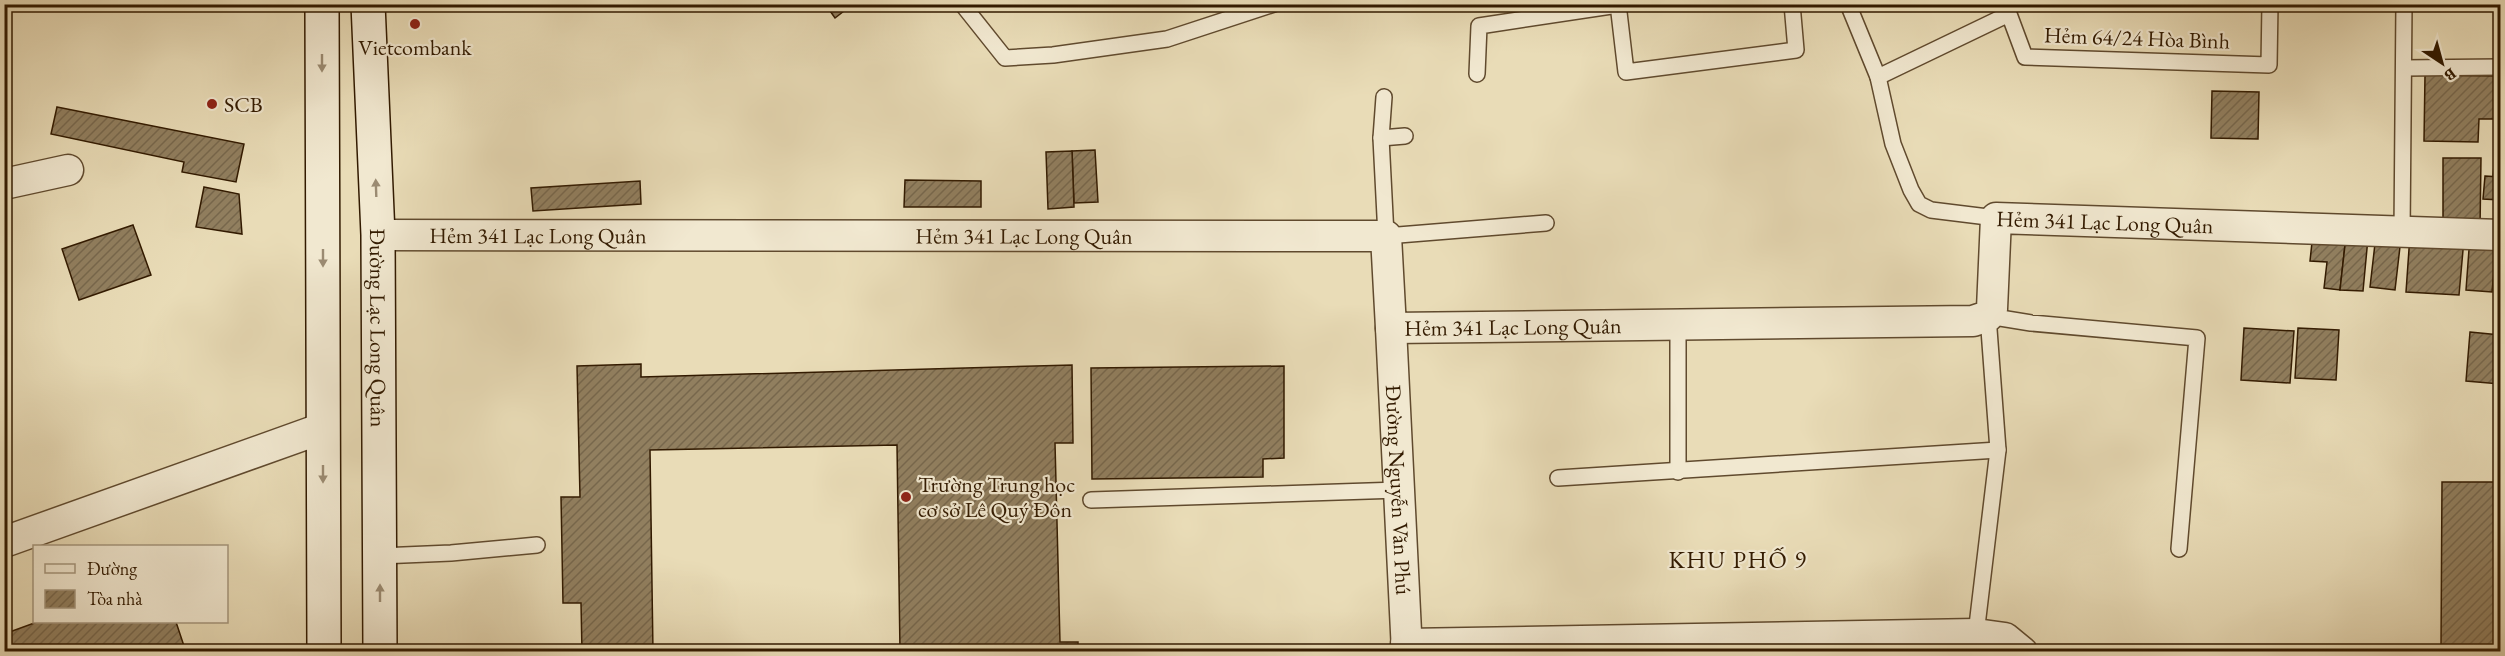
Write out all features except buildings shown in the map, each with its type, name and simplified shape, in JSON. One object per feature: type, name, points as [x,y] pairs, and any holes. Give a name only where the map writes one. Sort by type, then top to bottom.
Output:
[{"type":"main road","points":[[322,4],[324,651]]},
{"type":"main road","name":"Đường Lạc Long Quân","points":[[368,4],[378,235],[380,651]]},
{"type":"street","points":[[4,184],[68,170]]},
{"type":"street","name":"Hẻm 341 Lạc Long Quân","points":[[378,235],[1386,236],[1391,328],[1973,321],[1988,316],[1994,301],[1996,219],[2500,235]]},
{"type":"street","name":"Đường Nguyễn Văn Phú","points":[[1391,328],[1406,648]]},
{"type":"street","points":[[4,542],[323,428]]},
{"type":"street","points":[[1406,648],[1976,634],[2005,638],[2022,651]]},
{"type":"lane","points":[[962,4],[1005,58],[1053,55],[1167,39],[1274,4]]},
{"type":"lane","points":[[1477,74],[1479,26],[1618,5],[1626,72],[1796,50],[1792,4]]},
{"type":"lane","points":[[1848,4],[1878,77],[1893,144],[1918,204],[1931,210],[1996,219]]},
{"type":"lane","name":"Hẻm 64/24 Hòa Bình","points":[[1878,77],[2006,9],[2025,57],[2269,65],[2271,4]]},
{"type":"lane","points":[[2402,232],[2404,4]]},
{"type":"lane","points":[[2403,68],[2500,67]]},
{"type":"lane","points":[[1384,97],[1381,138],[1386,236],[1546,223]]},
{"type":"lane","points":[[1381,138],[1405,136]]},
{"type":"lane","points":[[1976,634],[1998,450],[1988,316],[2031,323],[2197,338],[2179,549]]},
{"type":"lane","points":[[1678,325],[1678,472]]},
{"type":"lane","points":[[1558,478],[1998,450]]},
{"type":"lane","points":[[1091,500],[1399,490]]},
{"type":"lane","points":[[380,556],[451,553],[537,545]]},
{"type":"place","name":"Vietcombank","points":[[415,24]]},
{"type":"place","name":"SCB","points":[[212,104]]},
{"type":"place","name":"Trường Trung học cơ sở Lê Quý Đôn","points":[[906,497]]},
{"type":"district","name":"KHU PHỐ 9","points":[[1738,559]]}]
